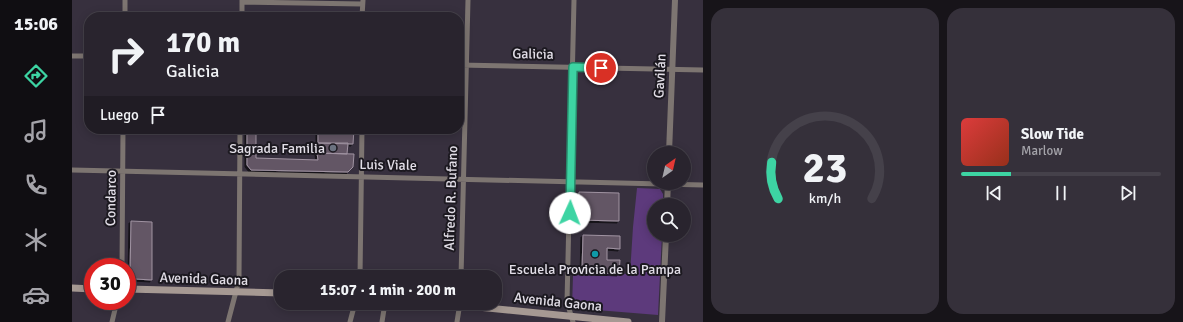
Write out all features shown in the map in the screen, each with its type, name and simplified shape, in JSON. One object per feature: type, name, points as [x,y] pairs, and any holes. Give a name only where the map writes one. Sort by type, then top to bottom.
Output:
[{"type":"main road","points":[[72,288],[84,289]]},
{"type":"main road","name":"Avenida Gaona","points":[[136,289],[274,294]]},
{"type":"main road","name":"Avenida Gaona","points":[[502,310],[572,319],[628,322]]},
{"type":"street","points":[[125,0],[125,12]]},
{"type":"street","name":"Alfredo R. Bufano","points":[[461,270],[468,0]]},
{"type":"street","points":[[572,319],[567,302],[574,0]]},
{"type":"street","name":"Gavilán","points":[[669,146],[675,0]]},
{"type":"street","points":[[242,12],[242,1],[363,2],[362,12]]},
{"type":"street","points":[[72,56],[84,56]]},
{"type":"street","name":"Galicia","points":[[467,65],[703,70]]},
{"type":"street","name":"Condarco","points":[[122,258],[123,134]]},
{"type":"street","points":[[228,322],[239,280],[240,134]]},
{"type":"street","points":[[360,270],[362,134]]},
{"type":"street","name":"Luis Viale","points":[[72,170],[647,184]]},
{"type":"street","name":"Luis Viale","points":[[691,185],[703,185]]},
{"type":"street","points":[[662,322],[666,242]]},
{"type":"street","points":[[112,322],[115,310]]},
{"type":"street","points":[[350,322],[353,310]]},
{"type":"street","points":[[382,322],[383,310]]},
{"type":"street","points":[[457,322],[459,310]]},
{"type":"shaded area","points":[[637,188],[661,190],[663,198],[647,198],[647,242],[662,242],[658,315],[572,308],[573,275],[607,276],[608,273],[630,274]]},
{"type":"building","points":[[247,134],[256,134],[256,158],[318,160],[317,153],[354,154],[353,167],[348,172],[251,170],[247,165]]},
{"type":"building","points":[[318,134],[354,134],[353,144],[318,143]]},
{"type":"building","name":"Sagrada Familia","points":[[318,143],[348,143],[347,154],[317,153]]},
{"type":"building","points":[[579,192],[619,193],[619,221],[578,220]]},
{"type":"building","points":[[131,221],[152,222],[152,280],[136,279],[136,258],[130,258]]},
{"type":"building","name":"Escuela Provicia de la Pampa","points":[[583,235],[620,236],[620,249],[607,248],[607,260],[620,260],[619,274],[582,272]]},
{"type":"place","name":"Sagrada Familia","points":[[333,148]]},
{"type":"place","name":"Escuela Provicia de la Pampa","points":[[595,254]]},
{"type":"route","points":[[570,213],[573,67],[601,68]]}]
